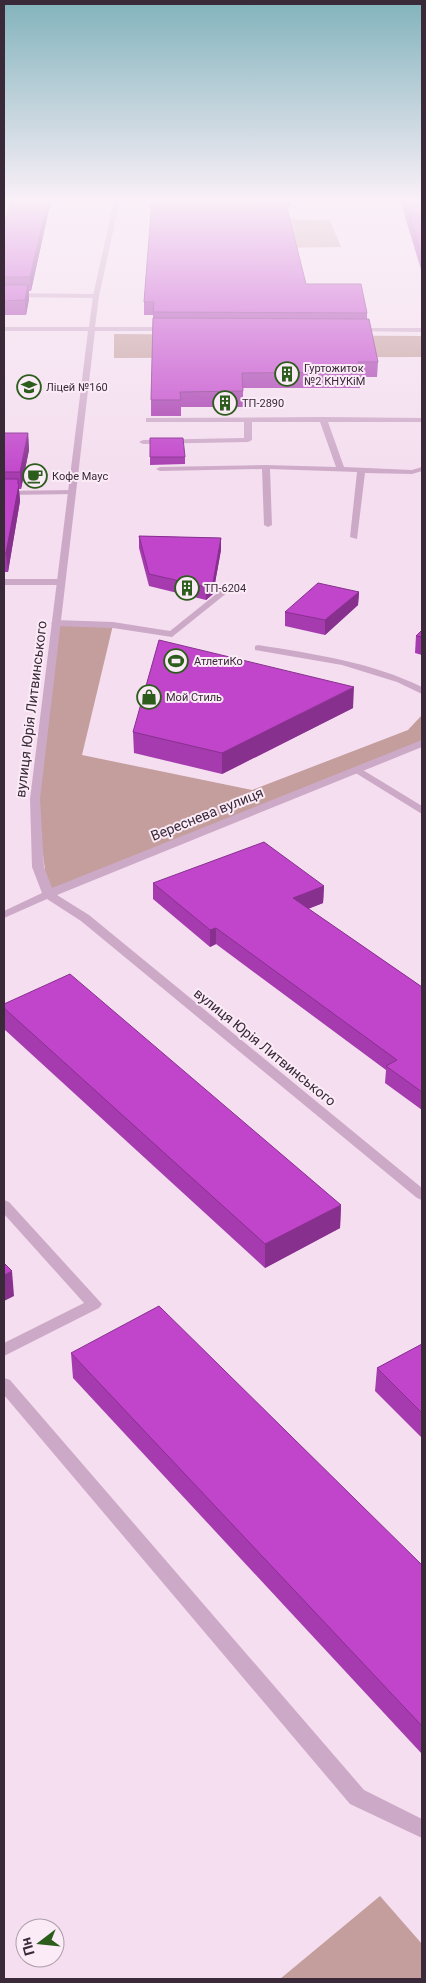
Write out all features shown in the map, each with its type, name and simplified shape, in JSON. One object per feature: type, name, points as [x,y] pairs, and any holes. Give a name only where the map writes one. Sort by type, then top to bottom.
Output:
[{"type":"street","name":"вулиця Юрія Литвинського","points":[[97,293],[35,799],[38,867],[48,894],[85,918],[422,1195]]},
{"type":"street","points":[[4,295],[96,296]]},
{"type":"street","points":[[4,329],[178,329]]},
{"type":"street","points":[[342,330],[422,330]]},
{"type":"street","points":[[323,419],[341,469]]},
{"type":"street","points":[[149,420],[422,420]]},
{"type":"street","points":[[143,442],[248,440],[248,420]]},
{"type":"street","points":[[266,467],[268,526]]},
{"type":"street","points":[[160,470],[266,467],[412,472],[422,469]]},
{"type":"street","points":[[354,537],[361,470]]},
{"type":"street","points":[[4,493],[72,492]]},
{"type":"street","points":[[4,582],[61,582]]},
{"type":"street","points":[[56,623],[113,625],[172,634],[230,586]]},
{"type":"street","points":[[258,648],[344,662],[400,680],[422,691]]},
{"type":"street","name":"Вереснева вулиця","points":[[4,915],[48,894],[422,743]]},
{"type":"street","points":[[358,770],[422,811]]},
{"type":"street","points":[[4,1205],[94,1304],[4,1350]]},
{"type":"street","points":[[4,1384],[357,1797],[422,1829]]},
{"type":"shaded area","points":[[114,334],[422,336],[422,357],[114,358]]},
{"type":"shaded area","points":[[56,623],[113,625],[82,755],[252,790],[408,730],[422,715],[422,743],[48,894],[36,799]]},
{"type":"shaded area","points":[[380,1896],[422,1944],[422,1979],[280,1979]]},
{"type":"building","points":[[4,293],[26,293],[25,300],[4,301]]},
{"type":"building","points":[[145,293],[363,293],[367,313],[153,312],[154,302],[144,302]]},
{"type":"building","points":[[153,318],[369,319],[378,362],[358,362],[361,372],[242,373],[243,391],[180,392],[181,400],[151,400]]},
{"type":"building","points":[[4,433],[28,433],[20,472],[4,472]]},
{"type":"building","points":[[150,438],[183,438],[185,457],[150,457]]},
{"type":"building","points":[[4,479],[18,479],[19,484],[6,553],[4,554]]},
{"type":"building","points":[[139,536],[221,538],[213,582],[206,587],[149,574]]},
{"type":"building","points":[[318,583],[359,592],[325,620],[285,612]]},
{"type":"building","points":[[422,630],[422,637],[416,636]]},
{"type":"building","points":[[159,640],[354,687],[222,753],[133,732]]},
{"type":"building","points":[[264,842],[324,886],[293,898],[422,987],[422,1092],[386,1066],[397,1060],[216,928],[210,930],[153,883]]},
{"type":"building","points":[[70,974],[341,1205],[265,1244],[4,1008],[4,1004]]},
{"type":"building","points":[[4,1263],[12,1271],[4,1275]]},
{"type":"building","points":[[159,1306],[422,1565],[422,1726],[71,1353]]},
{"type":"building","points":[[422,1344],[422,1413],[377,1368]]},
{"type":"place","name":"Гуртожиток №2 КНУКіМ","points":[[287,374]]},
{"type":"place","name":"Ліцей №160","points":[[29,387]]},
{"type":"place","name":"ТП-2890","points":[[225,403]]},
{"type":"place","name":"Кофе Маус","points":[[35,476]]},
{"type":"place","name":"ТП-6204","points":[[187,588]]},
{"type":"place","name":"АтлетиКо","points":[[176,661]]},
{"type":"place","name":"Мой Стиль","points":[[149,697]]}]
